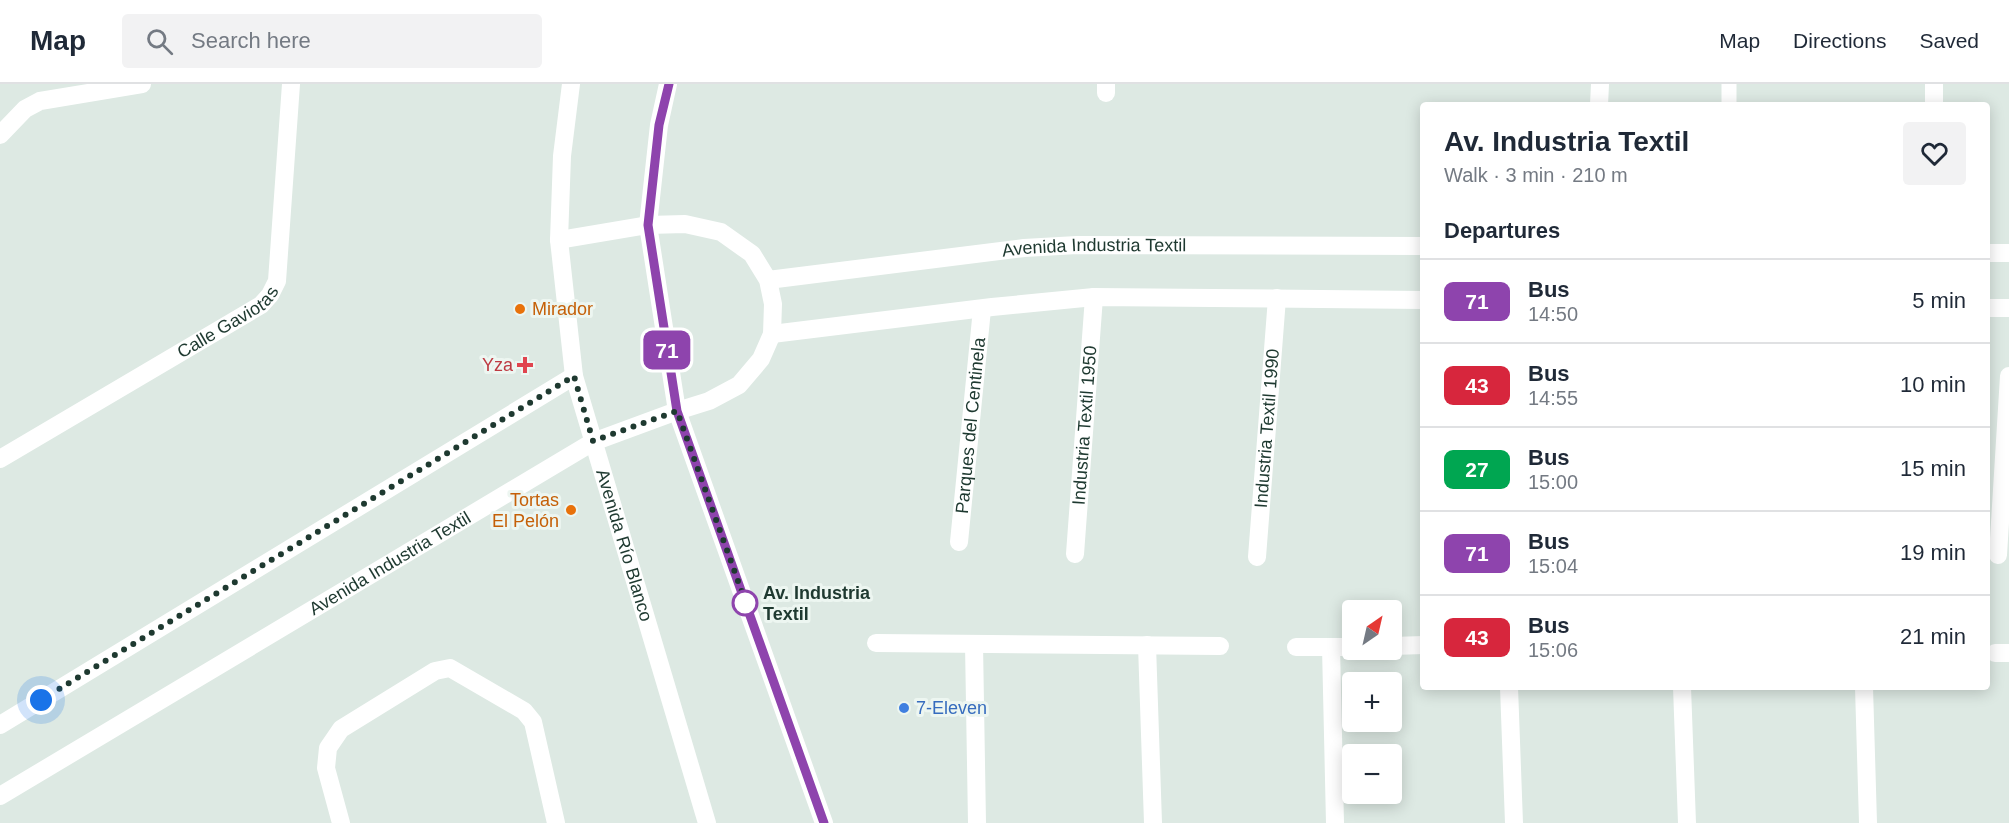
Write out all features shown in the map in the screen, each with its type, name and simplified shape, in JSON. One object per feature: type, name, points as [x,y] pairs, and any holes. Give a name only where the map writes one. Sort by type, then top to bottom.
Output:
[{"type":"street","points":[[0,135],[25,109],[40,101],[142,84]]},
{"type":"street","name":"Calle Gaviotas","points":[[0,459],[261,305],[270,295],[277,281],[291,84]]},
{"type":"street","name":"Avenida Río Blanco","points":[[571,84],[562,156],[559,240],[574,376],[707,823]]},
{"type":"street","points":[[669,84],[659,125],[648,225],[677,411],[824,823]]},
{"type":"street","points":[[1599,102],[1600,84]]},
{"type":"street","points":[[1934,84],[1934,102]]},
{"type":"street","name":"Avenida Industria Textil","points":[[0,796],[593,441],[709,400],[739,385],[761,359],[772,334],[773,304],[768,280],[752,255],[722,232],[685,224],[648,225],[559,240]]},
{"type":"street","name":"Avenida Industria Textil","points":[[768,280],[1024,248],[1077,245],[1420,246]]},
{"type":"street","points":[[1990,253],[2009,253]]},
{"type":"street","points":[[772,334],[1094,297],[1420,300]]},
{"type":"street","name":"Industria Textil 1950","points":[[1075,554],[1094,297]]},
{"type":"street","name":"Industria Textil 1990","points":[[1257,557],[1277,298]]},
{"type":"street","points":[[1990,308],[2009,308]]},
{"type":"street","name":"Parques del Centinela","points":[[959,542],[982,309]]},
{"type":"street","points":[[0,725],[574,376]]},
{"type":"street","points":[[1998,555],[2009,376]]},
{"type":"street","points":[[876,643],[1220,646]]},
{"type":"street","points":[[974,644],[977,823]]},
{"type":"street","points":[[1147,645],[1153,823]]},
{"type":"street","points":[[1402,646],[1420,645]]},
{"type":"street","points":[[1296,647],[1342,646]]},
{"type":"street","points":[[1331,647],[1335,823]]},
{"type":"street","points":[[341,823],[326,768],[328,748],[341,729],[435,671],[450,668],[524,711],[534,722],[556,823]]},
{"type":"street","points":[[1509,690],[1514,823]]},
{"type":"street","points":[[1682,690],[1687,823]]},
{"type":"street","points":[[1864,690],[1868,823]]},
{"type":"lane","points":[[1729,84],[1729,102]]},
{"type":"bus line","name":"71","points":[[669,84],[659,125],[648,225],[677,411],[824,823]]},
{"type":"place","name":"Mirador","points":[[520,309]]},
{"type":"place","name":"Yza","points":[[525,365]]},
{"type":"place","name":"Tortas El Pelón","points":[[571,510]]},
{"type":"place","name":"Av. Industria Textil","points":[[745,603]]},
{"type":"place","name":"7-Eleven","points":[[904,708]]},
{"type":"route","points":[[41,700],[574,376],[593,441],[677,411],[747,606],[745,603]]}]
